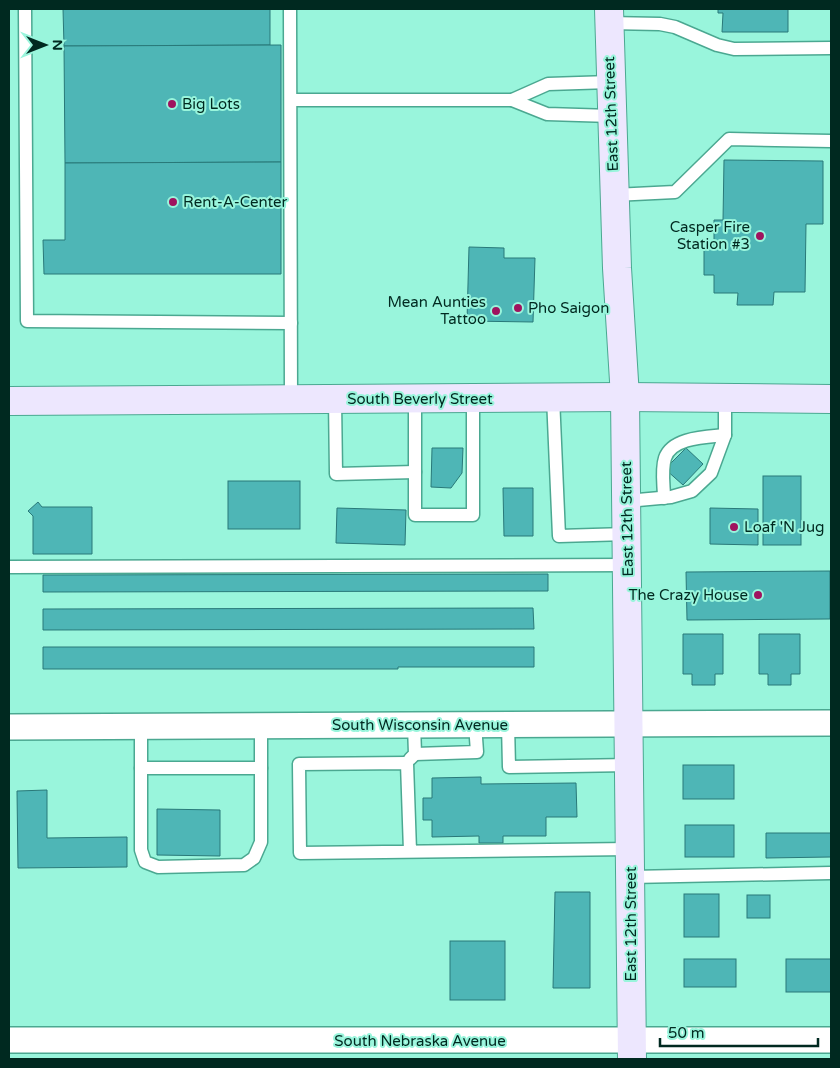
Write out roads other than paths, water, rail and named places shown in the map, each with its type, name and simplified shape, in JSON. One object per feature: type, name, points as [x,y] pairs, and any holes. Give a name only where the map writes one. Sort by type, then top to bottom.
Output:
[{"type":"street","name":"East 12th Street","points":[[609,16],[617,268],[625,397],[632,1050]]},
{"type":"street","name":"South Beverly Street","points":[[9,401],[553,397],[831,399]]},
{"type":"street","name":"South Wisconsin Avenue","points":[[9,727],[831,723]]},
{"type":"street","name":"South Nebraska Avenue","points":[[9,1040],[632,1050],[831,1040]]},
{"type":"lane","points":[[25,9],[27,320],[291,323]]},
{"type":"lane","points":[[290,9],[291,400]]},
{"type":"lane","points":[[609,16],[675,27],[717,45],[734,49],[831,48]]},
{"type":"lane","points":[[512,100],[548,84],[610,82]]},
{"type":"lane","points":[[291,100],[512,100],[548,114],[611,116]]},
{"type":"lane","points":[[614,195],[675,192],[729,139],[831,142]]},
{"type":"lane","points":[[553,397],[559,536],[627,534]]},
{"type":"lane","points":[[415,398],[415,515],[473,515],[473,398]]},
{"type":"lane","points":[[627,501],[664,498],[692,491],[711,473],[725,435],[725,398]]},
{"type":"lane","points":[[335,399],[336,474],[415,472]]},
{"type":"lane","points":[[664,498],[663,474],[665,457],[672,448],[687,439],[725,435]]},
{"type":"lane","points":[[9,566],[627,565]]},
{"type":"lane","points":[[476,724],[476,752],[411,759],[299,764],[300,853],[630,849]]},
{"type":"lane","points":[[508,724],[509,766],[630,765]]},
{"type":"lane","points":[[140,726],[140,850],[145,862],[158,866],[244,865],[254,858],[261,842],[261,725]]},
{"type":"lane","points":[[410,851],[411,759],[414,725]]},
{"type":"lane","points":[[140,768],[261,768]]},
{"type":"lane","points":[[631,877],[831,873]]},
{"type":"place","name":"Big Lots","points":[[172,104]]},
{"type":"place","name":"Rent-A-Center","points":[[173,202]]},
{"type":"place","name":"Casper Fire Station #3","points":[[760,236]]},
{"type":"place","name":"Pho Saigon","points":[[518,308]]},
{"type":"place","name":"Mean Aunties Tattoo","points":[[496,311]]},
{"type":"place","name":"Loaf 'N Jug","points":[[734,527]]},
{"type":"place","name":"The Crazy House","points":[[758,595]]}]
